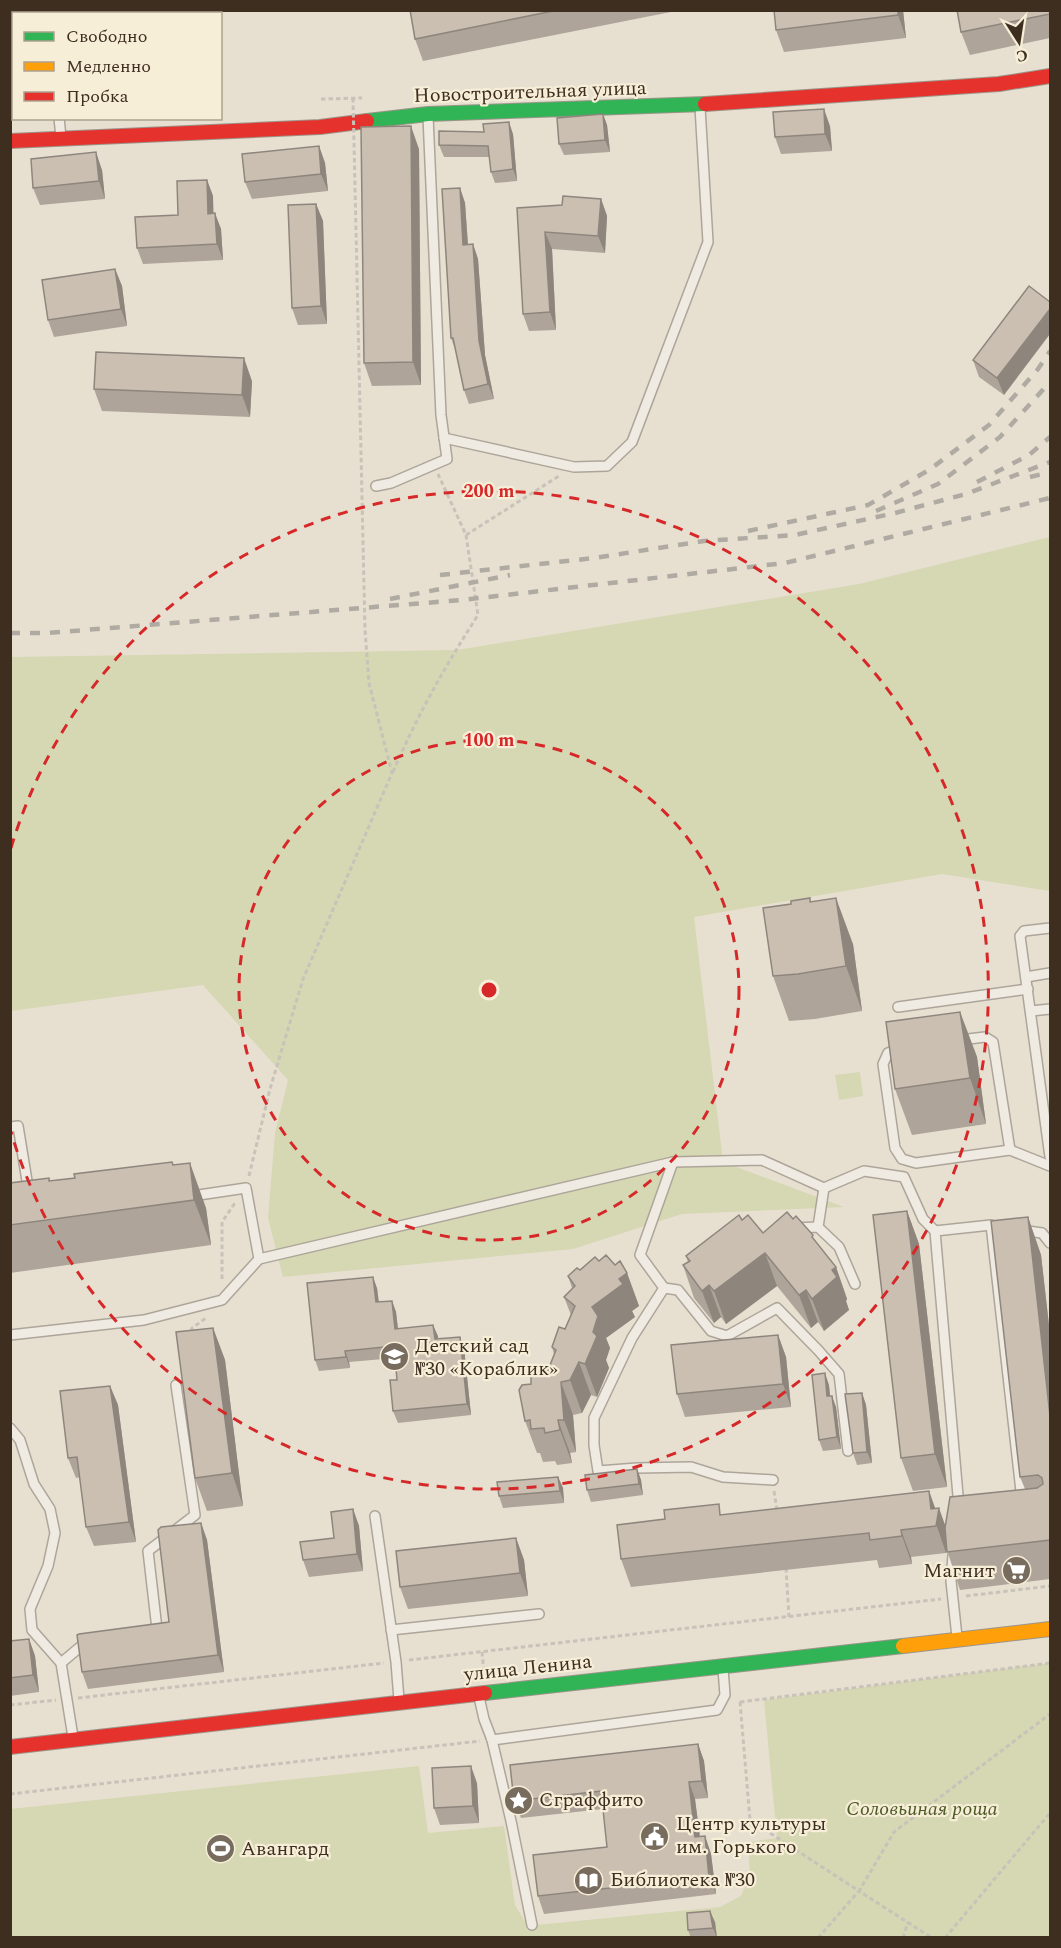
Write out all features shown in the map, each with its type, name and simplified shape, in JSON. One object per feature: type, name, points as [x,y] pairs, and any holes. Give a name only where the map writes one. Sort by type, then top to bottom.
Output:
[{"type":"main road","name":"Новостроительная улица","points":[[10,141],[62,139],[148,127],[320,127],[428,114],[700,104],[999,84],[1050,76]]},
{"type":"main road","name":"улица Ленина","points":[[10,1747],[1050,1629]]},
{"type":"lane","points":[[444,438],[573,467],[607,466],[632,442],[708,243],[700,104]]},
{"type":"lane","points":[[376,486],[391,483],[447,459],[441,416],[428,114]]},
{"type":"lane","points":[[59,120],[62,139]]},
{"type":"lane","points":[[1050,928],[1021,934],[1047,1111],[1050,1157]]},
{"type":"lane","points":[[1026,976],[1050,973]]},
{"type":"lane","points":[[898,1007],[1028,989]]},
{"type":"lane","points":[[1031,1011],[1050,1009]]},
{"type":"lane","points":[[946,1042],[985,1037],[993,1042],[1010,1150]]},
{"type":"lane","points":[[911,1047],[888,1053],[883,1064],[895,1148],[902,1159],[916,1163],[1010,1150],[1050,1166]]},
{"type":"lane","points":[[10,1127],[18,1126],[31,1206]]},
{"type":"lane","points":[[10,1335],[144,1320],[222,1300],[259,1259],[673,1162],[762,1160],[824,1188],[864,1171],[904,1177],[923,1219],[935,1231],[960,1512]]},
{"type":"lane","points":[[673,1162],[640,1255],[664,1288],[678,1290],[711,1331],[727,1336],[777,1308],[839,1374],[848,1451]]},
{"type":"lane","points":[[187,1196],[246,1188],[259,1259]]},
{"type":"lane","points":[[818,1227],[824,1188]]},
{"type":"lane","points":[[935,1231],[991,1225],[1042,1233],[1050,1243]]},
{"type":"lane","points":[[991,1225],[1023,1510]]},
{"type":"lane","points":[[783,1229],[818,1227],[839,1247],[855,1284]]},
{"type":"lane","points":[[664,1288],[632,1338],[594,1418],[594,1445],[598,1472],[637,1468],[691,1467],[723,1477],[773,1480]]},
{"type":"lane","points":[[146,1631],[158,1629],[148,1551],[195,1515],[176,1385]]},
{"type":"lane","points":[[10,1428],[21,1440],[34,1484],[50,1509],[56,1533],[48,1566],[30,1609],[32,1630],[61,1664],[73,1740]]},
{"type":"lane","points":[[375,1516],[392,1630],[399,1702]]},
{"type":"lane","points":[[953,1548],[951,1581],[958,1640]]},
{"type":"lane","points":[[383,1567],[394,1565]]},
{"type":"lane","points":[[392,1630],[540,1614]]},
{"type":"lane","points":[[61,1664],[89,1640],[101,1638]]},
{"type":"lane","points":[[492,1740],[717,1710],[725,1695],[723,1666]]},
{"type":"lane","points":[[478,1694],[512,1821],[532,1925]]},
{"type":"path","points":[[321,99],[352,98],[365,630],[369,682],[392,773]]},
{"type":"path","points":[[189,1337],[192,1328],[210,1316],[222,1300],[222,1222],[246,1188],[270,1089],[303,979],[415,722],[439,677],[478,615],[466,535],[433,465]]},
{"type":"path","points":[[466,535],[573,467]]},
{"type":"path","points":[[773,1480],[779,1521]]},
{"type":"path","points":[[785,1562],[789,1617]]},
{"type":"path","points":[[10,1705],[1050,1586]]},
{"type":"path","points":[[932,1938],[750,1820],[740,1702],[1050,1663]]},
{"type":"path","points":[[818,1938],[859,1891],[894,1832],[1050,1714]]},
{"type":"path","points":[[10,1794],[492,1740]]},
{"type":"path","points":[[945,1938],[1050,1813]]},
{"type":"path","points":[[903,1938],[908,1922]]},
{"type":"green space","points":[[1050,537],[1050,891],[942,874],[694,917],[723,1162],[844,1207],[682,1214],[573,1249],[283,1277],[268,1218],[275,1133],[288,1080],[203,985],[11,1011],[10,657],[457,650],[859,584]]},
{"type":"green space","points":[[860,1072],[863,1096],[839,1100],[835,1075]]},
{"type":"green space","name":"Соловьиная роща","points":[[1050,1663],[1050,1937],[11,1937],[10,1809],[419,1766],[428,1833],[504,1826],[515,1905],[524,1920],[536,1925],[720,1907],[741,1896],[750,1875],[748,1842],[777,1838],[764,1700]]},
{"type":"building","points":[[410,10],[558,10],[415,39]]},
{"type":"building","points":[[774,10],[898,10],[898,15],[776,30]]},
{"type":"building","points":[[957,10],[1050,10],[1050,14],[961,32]]},
{"type":"building","points":[[824,109],[825,134],[775,137],[773,112]]},
{"type":"building","points":[[603,114],[605,140],[559,144],[557,118]]},
{"type":"building","points":[[509,122],[513,169],[491,172],[488,146],[439,145],[439,131],[484,132],[483,124]]},
{"type":"building","points":[[411,126],[413,362],[364,363],[361,127]]},
{"type":"building","points":[[319,146],[321,174],[245,182],[242,154]]},
{"type":"building","points":[[96,152],[99,181],[33,188],[31,159]]},
{"type":"building","points":[[207,180],[208,214],[215,213],[217,244],[137,248],[135,217],[178,215],[177,181]]},
{"type":"building","points":[[460,188],[463,245],[473,244],[479,341],[488,384],[464,390],[453,338],[451,338],[442,189]]},
{"type":"building","points":[[563,196],[601,199],[598,236],[545,232],[550,312],[523,314],[517,208],[562,205]]},
{"type":"building","points":[[316,204],[321,306],[292,308],[288,205]]},
{"type":"building","points":[[115,269],[121,309],[48,320],[42,280]]},
{"type":"building","points":[[1029,286],[1050,302],[1050,309],[997,378],[973,360]]},
{"type":"building","points":[[96,352],[244,358],[242,395],[94,389]]},
{"type":"building","points":[[810,898],[810,902],[836,898],[846,966],[773,976],[763,908],[791,904],[791,901]]},
{"type":"building","points":[[960,1012],[970,1078],[895,1089],[886,1022]]},
{"type":"building","points":[[172,1162],[173,1165],[190,1163],[194,1200],[10,1225],[10,1183],[49,1178],[49,1181],[75,1178],[74,1174]]},
{"type":"building","points":[[907,1211],[935,1454],[901,1458],[873,1215]]},
{"type":"building","points":[[787,1212],[793,1219],[796,1216],[813,1235],[812,1237],[836,1267],[832,1270],[837,1277],[812,1299],[806,1290],[799,1295],[765,1253],[714,1291],[709,1285],[702,1291],[683,1265],[690,1261],[686,1256],[739,1215],[742,1220],[748,1215],[763,1233]]},
{"type":"building","points":[[1028,1217],[1050,1416],[1050,1540],[947,1552],[945,1528],[950,1497],[1037,1488],[1043,1484],[1042,1478],[1038,1475],[1020,1477],[991,1221]]},
{"type":"building","points":[[606,1255],[615,1265],[620,1261],[627,1273],[619,1279],[623,1284],[592,1307],[598,1316],[593,1332],[597,1336],[585,1364],[579,1362],[570,1380],[561,1382],[564,1420],[558,1420],[560,1430],[545,1433],[544,1428],[531,1429],[530,1420],[525,1421],[519,1390],[522,1385],[531,1384],[531,1373],[548,1370],[556,1350],[552,1347],[559,1327],[565,1329],[575,1306],[564,1297],[575,1286],[568,1276],[577,1268],[580,1270],[595,1257],[599,1261]]},
{"type":"building","points":[[373,1277],[376,1302],[392,1301],[395,1329],[433,1325],[435,1339],[460,1337],[467,1404],[393,1411],[390,1380],[397,1380],[394,1346],[345,1351],[346,1357],[315,1360],[307,1283]]},
{"type":"building","points":[[213,1328],[232,1473],[195,1478],[176,1332]]},
{"type":"building","points":[[778,1335],[783,1384],[677,1394],[671,1345]]},
{"type":"building","points":[[825,1373],[827,1396],[832,1396],[837,1437],[819,1440],[812,1375]]},
{"type":"building","points":[[110,1386],[129,1522],[86,1527],[77,1457],[68,1458],[60,1391]]},
{"type":"building","points":[[862,1393],[867,1452],[853,1453],[845,1394]]},
{"type":"building","points":[[637,1469],[639,1484],[587,1490],[585,1475]]},
{"type":"building","points":[[558,1477],[560,1491],[499,1496],[497,1482]]},
{"type":"building","points":[[929,1491],[931,1509],[939,1508],[936,1526],[901,1530],[902,1536],[870,1540],[869,1533],[621,1559],[617,1525],[665,1519],[664,1510],[719,1504],[720,1515]]},
{"type":"building","points":[[353,1509],[357,1554],[303,1560],[300,1542],[334,1538],[331,1512]]},
{"type":"building","points":[[201,1523],[218,1655],[82,1672],[77,1635],[169,1622],[158,1530],[161,1527]]},
{"type":"building","points":[[516,1538],[520,1573],[400,1587],[396,1551]]},
{"type":"building","points":[[29,1639],[33,1675],[10,1678],[10,1641]]},
{"type":"building","name":"Центр культуры им. Горького","points":[[698,1744],[702,1781],[689,1782],[695,1837],[705,1836],[709,1877],[538,1896],[533,1855],[607,1847],[601,1791],[514,1801],[510,1765]]},
{"type":"building","points":[[471,1766],[473,1806],[434,1808],[432,1768]]},
{"type":"building","points":[[710,1911],[713,1928],[688,1930],[687,1913]]},
{"type":"railway","points":[[748,531],[868,505],[929,470],[989,425],[1038,369],[1050,351]]},
{"type":"railway","points":[[876,511],[938,484],[1000,437],[1050,382]]},
{"type":"railway","points":[[977,482],[1029,455],[1050,437]]},
{"type":"railway","points":[[440,575],[594,558],[704,541],[795,535],[895,513],[966,494],[1050,462]]},
{"type":"railway","points":[[1030,477],[1050,472]]},
{"type":"railway","points":[[10,633],[47,633],[462,600],[785,563],[1050,498]]},
{"type":"railway","points":[[390,599],[510,575]]},
{"type":"traffic: fast","points":[[367,121],[428,114],[705,104]]},
{"type":"traffic: fast","points":[[485,1693],[903,1646]]},
{"type":"traffic: slow","points":[[903,1646],[1050,1629]]},
{"type":"traffic: jam","points":[[705,104],[999,84],[1050,76]]},
{"type":"traffic: jam","points":[[10,141],[320,127],[367,121]]},
{"type":"traffic: jam","points":[[10,1747],[485,1693]]},
{"type":"place","name":"Детский сад №30 «Кораблик»","points":[[394,1357]]},
{"type":"place","name":"Магнит","points":[[1016,1571]]},
{"type":"place","name":"Сграффито","points":[[518,1800]]},
{"type":"place","name":"Центр культуры им. Горького","points":[[655,1836]]},
{"type":"place","name":"Авангард","points":[[220,1849]]},
{"type":"place","name":"Библиотека №30","points":[[589,1880]]}]
